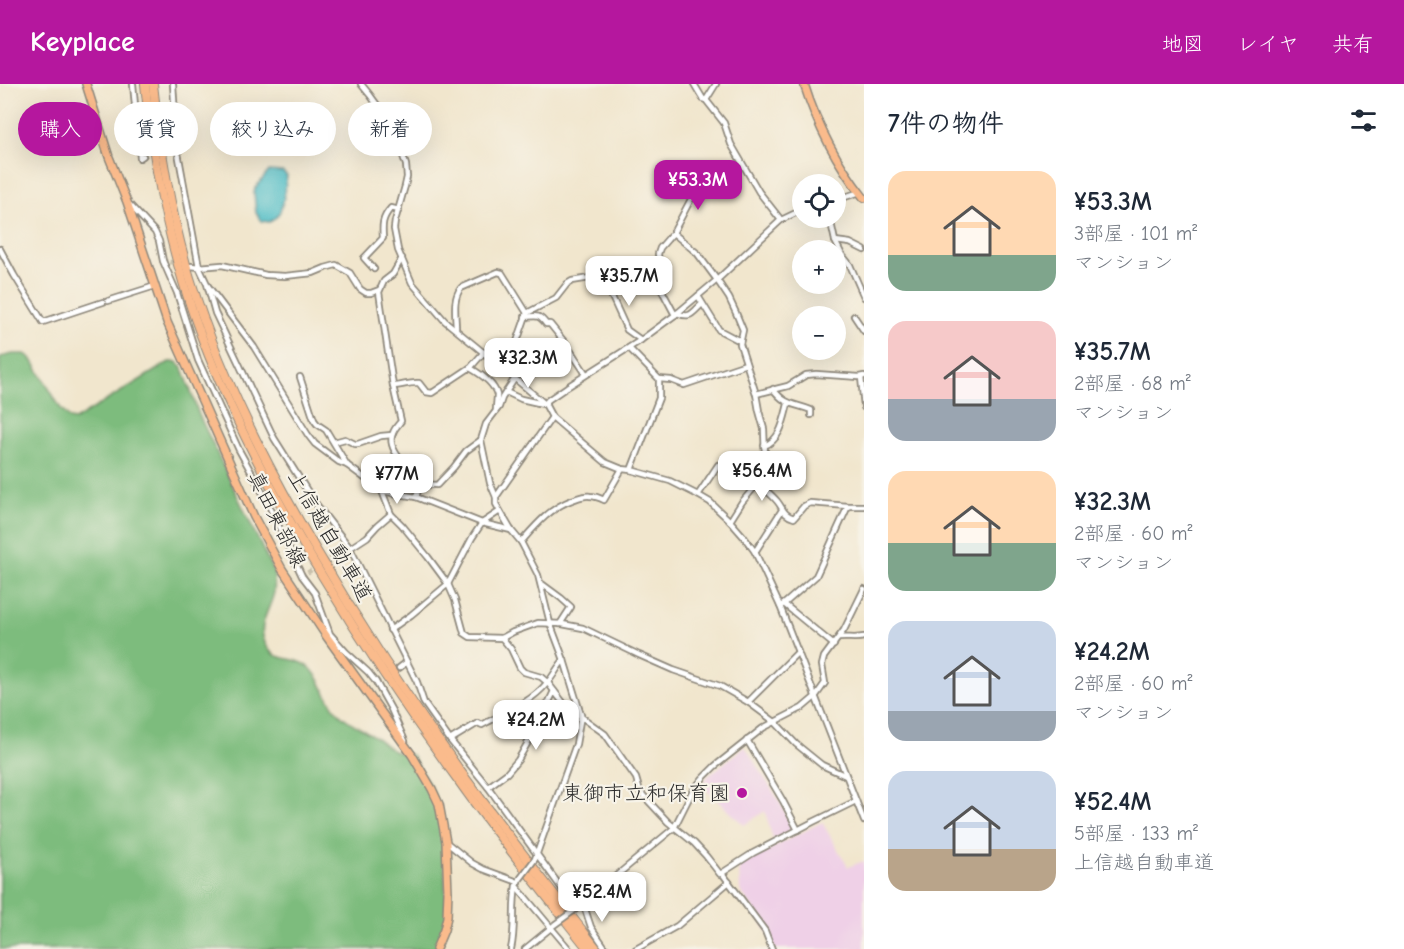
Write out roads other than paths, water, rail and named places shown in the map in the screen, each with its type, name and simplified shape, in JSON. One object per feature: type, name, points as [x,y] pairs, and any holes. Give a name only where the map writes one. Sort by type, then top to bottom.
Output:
[{"type":"highway","name":"上信越自動車道","points":[[145,84],[160,186],[184,283],[217,376],[257,460],[314,563],[392,686],[471,798],[588,949]]},
{"type":"highway","name":"上信越自動車道","points":[[153,84],[167,184],[191,280],[225,373],[269,467],[340,590],[419,713],[483,802],[597,949]]},
{"type":"main road","name":"真田東部線","points":[[86,84],[167,322],[254,517],[282,569],[411,755],[439,804],[446,842],[448,892],[447,917],[436,949]]},
{"type":"main road","points":[[804,84],[826,139],[862,195]]},
{"type":"street","points":[[133,84],[135,102]]},
{"type":"street","points":[[173,84],[174,102]]},
{"type":"street","points":[[361,84],[378,106],[406,165],[407,177],[394,221],[394,230],[398,250],[412,283],[445,321],[515,378],[544,404],[552,417],[605,462],[622,469],[670,481],[710,502],[730,521],[755,552],[782,605],[815,697],[864,821]]},
{"type":"street","points":[[694,84],[703,99],[724,123],[731,144],[754,185],[781,220]]},
{"type":"street","points":[[706,100],[716,84]]},
{"type":"street","points":[[140,156],[140,158],[143,156]]},
{"type":"street","points":[[179,156],[199,267],[207,284],[215,313],[274,438],[313,500],[350,548],[417,682],[424,703],[565,893],[583,903],[591,927],[606,949]]},
{"type":"street","points":[[658,284],[660,248],[673,233],[691,199],[714,184]]},
{"type":"street","points":[[846,198],[862,195]]},
{"type":"street","points":[[127,202],[155,232],[198,360],[239,450],[265,497],[302,576],[315,592],[329,635],[376,682],[391,709],[411,755]]},
{"type":"street","points":[[374,269],[364,258],[383,238],[382,224],[386,214],[392,208],[399,210]]},
{"type":"street","points":[[544,404],[586,374],[642,340],[717,280],[781,220],[792,215]]},
{"type":"street","points":[[673,233],[697,253],[729,298],[743,330],[740,341],[764,429],[765,458],[758,483],[730,521]]},
{"type":"street","points":[[846,242],[864,249]]},
{"type":"street","points":[[0,249],[43,322],[155,286]]},
{"type":"street","points":[[402,258],[393,274],[384,281],[379,290],[393,386],[401,421],[392,435],[393,446],[403,463],[428,485]]},
{"type":"street","points":[[846,259],[864,297]]},
{"type":"street","points":[[191,266],[222,265],[266,275],[285,276],[313,273],[336,265],[350,273],[360,289],[366,293],[379,290]]},
{"type":"street","points":[[507,371],[514,361],[513,353],[526,315],[556,298],[572,281],[614,278],[642,267],[658,284],[676,314],[689,316],[702,304]]},
{"type":"street","points":[[456,329],[455,299],[461,288],[498,272],[502,273],[526,315]]},
{"type":"street","points":[[607,277],[608,286],[627,330],[642,340]]},
{"type":"street","points":[[207,284],[254,347],[315,444],[382,490],[416,497],[482,523],[511,530]]},
{"type":"street","points":[[698,296],[719,330],[740,341]]},
{"type":"street","points":[[526,315],[538,316],[546,324],[550,324],[586,374]]},
{"type":"street","points":[[854,316],[864,331]]},
{"type":"street","points":[[629,348],[659,380],[659,398],[632,470]]},
{"type":"street","points":[[393,386],[419,383],[426,392],[432,393],[470,368],[484,352]]},
{"type":"street","points":[[659,380],[671,380],[684,385],[746,364]]},
{"type":"street","points":[[470,368],[494,387],[497,395],[496,410]]},
{"type":"street","points":[[756,394],[788,386],[806,375],[863,376],[864,407]]},
{"type":"street","points":[[300,378],[314,420],[326,430],[347,465]]},
{"type":"street","points":[[511,949],[514,937],[513,903],[518,882],[536,856],[576,744],[581,715],[534,567],[496,504],[481,440],[486,424],[515,378]]},
{"type":"street","points":[[773,389],[782,400],[810,410],[811,415]]},
{"type":"street","points":[[506,392],[521,399],[544,404]]},
{"type":"street","points":[[764,446],[775,440],[788,404]]},
{"type":"street","points":[[496,497],[552,417]]},
{"type":"street","points":[[334,442],[345,440],[358,444],[381,436],[392,435]]},
{"type":"street","points":[[416,497],[420,484],[436,485],[466,451],[481,440]]},
{"type":"street","points":[[698,495],[718,465]]},
{"type":"street","points":[[521,542],[554,508],[580,497],[591,496],[604,500],[622,469]]},
{"type":"street","points":[[758,483],[776,500],[788,516],[794,518],[804,506],[810,503],[864,506]]},
{"type":"street","points":[[382,490],[390,514],[429,557],[448,584],[464,633],[470,637],[502,638],[538,623],[583,628],[664,666],[720,686],[748,702],[775,722],[796,744],[822,765],[846,776]]},
{"type":"street","points":[[782,605],[816,576],[848,506]]},
{"type":"street","points":[[755,552],[782,510]]},
{"type":"street","points":[[390,630],[448,584],[482,523],[500,511]]},
{"type":"street","points":[[339,552],[367,537],[390,514]]},
{"type":"street","points":[[540,583],[571,607],[560,624]]},
{"type":"street","points":[[525,949],[674,828],[693,792],[715,766],[747,740],[802,708],[815,697],[825,683],[822,665],[824,657],[839,638],[864,589]]},
{"type":"street","points":[[782,605],[834,645]]},
{"type":"street","points":[[839,638],[864,637]]},
{"type":"street","points":[[502,638],[524,672],[542,677],[565,705],[605,734],[636,778],[640,792],[674,828],[694,843],[720,874],[722,873],[765,931],[772,949]]},
{"type":"street","points":[[748,702],[798,652]]},
{"type":"street","points":[[450,740],[478,723],[482,725],[534,697],[564,660]]},
{"type":"street","points":[[399,668],[407,662]]},
{"type":"street","points":[[488,787],[518,760],[555,692]]},
{"type":"street","points":[[747,740],[798,830]]},
{"type":"street","points":[[722,873],[753,853],[856,801]]},
{"type":"street","points":[[446,842],[472,863],[518,882],[569,949]]},
{"type":"street","points":[[636,949],[677,926],[729,882]]},
{"type":"water","points":[[269,171],[283,172],[287,176],[281,209],[278,215],[269,222],[262,221],[256,213],[254,193],[255,188]]},
{"type":"tunnel","points":[[163,261],[188,265]]},
{"type":"tunnel","points":[[302,576],[340,552]]},
{"type":"tunnel","points":[[376,682],[399,668]]},
{"type":"place","name":"東御市立和保育園","points":[[742,793]]}]
